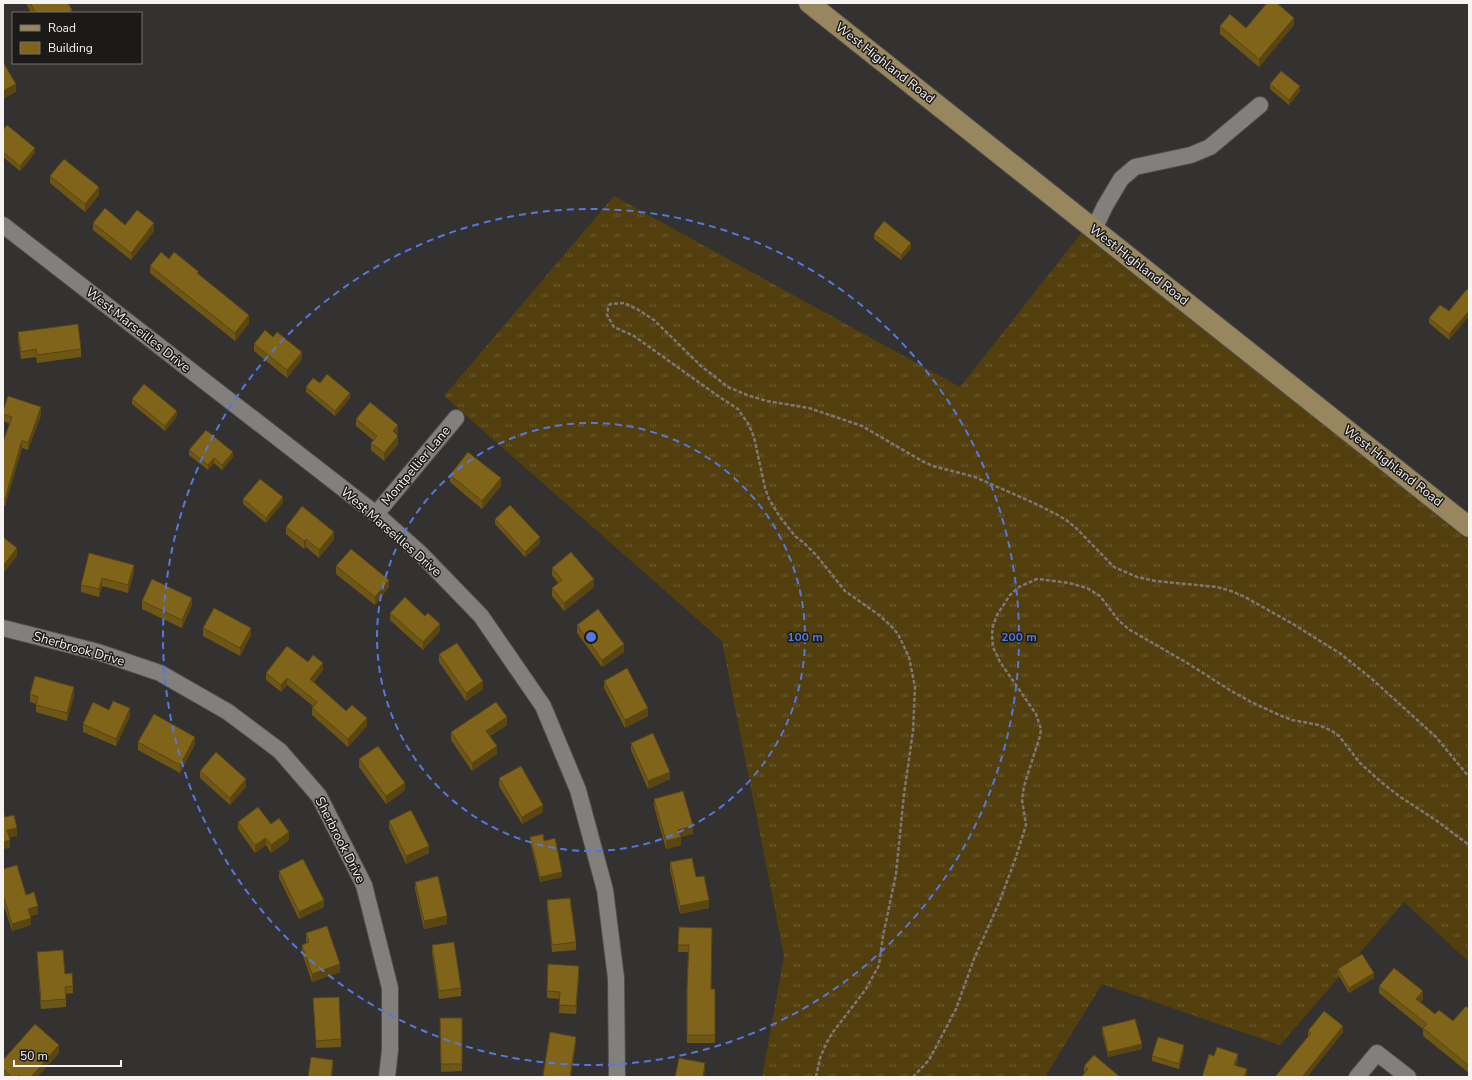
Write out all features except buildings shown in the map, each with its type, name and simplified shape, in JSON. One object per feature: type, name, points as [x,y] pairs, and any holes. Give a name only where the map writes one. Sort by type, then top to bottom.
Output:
[{"type":"main road","name":"West Highland Road","points":[[809,3],[1469,526]]},
{"type":"street","points":[[1094,229],[1105,206],[1121,180],[1135,167],[1191,155],[1210,147],[1234,129],[1260,105]]},
{"type":"street","name":"West Marseilles Drive","points":[[5,232],[376,514],[421,554],[481,616],[543,706],[578,790],[605,890],[616,978],[617,1077]]},
{"type":"street","name":"Montpellier Lane","points":[[376,514],[456,418]]},
{"type":"street","name":"Sherbrook Drive","points":[[3,628],[98,652],[160,673],[228,712],[280,751],[319,796],[364,885],[390,988],[390,1050],[387,1077]]},
{"type":"street","points":[[1358,1077],[1377,1053],[1408,1077]]},
{"type":"path","points":[[816,1077],[820,1058],[832,1032],[866,989],[879,965],[883,936],[896,874],[904,794],[913,731],[915,687],[910,657],[898,634],[890,625],[879,615],[845,591],[817,556],[795,536],[780,517],[765,488],[754,437],[749,425],[738,409],[634,336],[614,326],[607,315],[610,304],[624,303],[654,320],[701,366],[728,387],[767,401],[809,408],[862,426],[933,466],[975,477],[1034,503],[1066,520],[1114,567],[1123,572],[1155,581],[1217,587],[1245,597],[1342,654],[1436,737],[1469,777]]},
{"type":"path","points":[[913,1077],[928,1060],[956,1009],[974,959],[999,903],[1026,825],[1022,800],[1024,786],[1041,729],[1036,714],[1000,662],[993,647],[992,635],[993,626],[1004,603],[1010,595],[1026,583],[1036,579],[1044,579],[1069,583],[1087,588],[1100,596],[1119,621],[1130,630],[1189,664],[1228,689],[1277,714],[1292,720],[1319,726],[1332,731],[1339,736],[1360,763],[1380,781],[1469,845]]},
{"type":"green space","points":[[614,196],[960,387],[1083,231],[1469,527],[1469,962],[1404,902],[1280,1045],[1102,984],[1045,1077],[762,1077],[784,956],[722,641],[444,396]]}]
